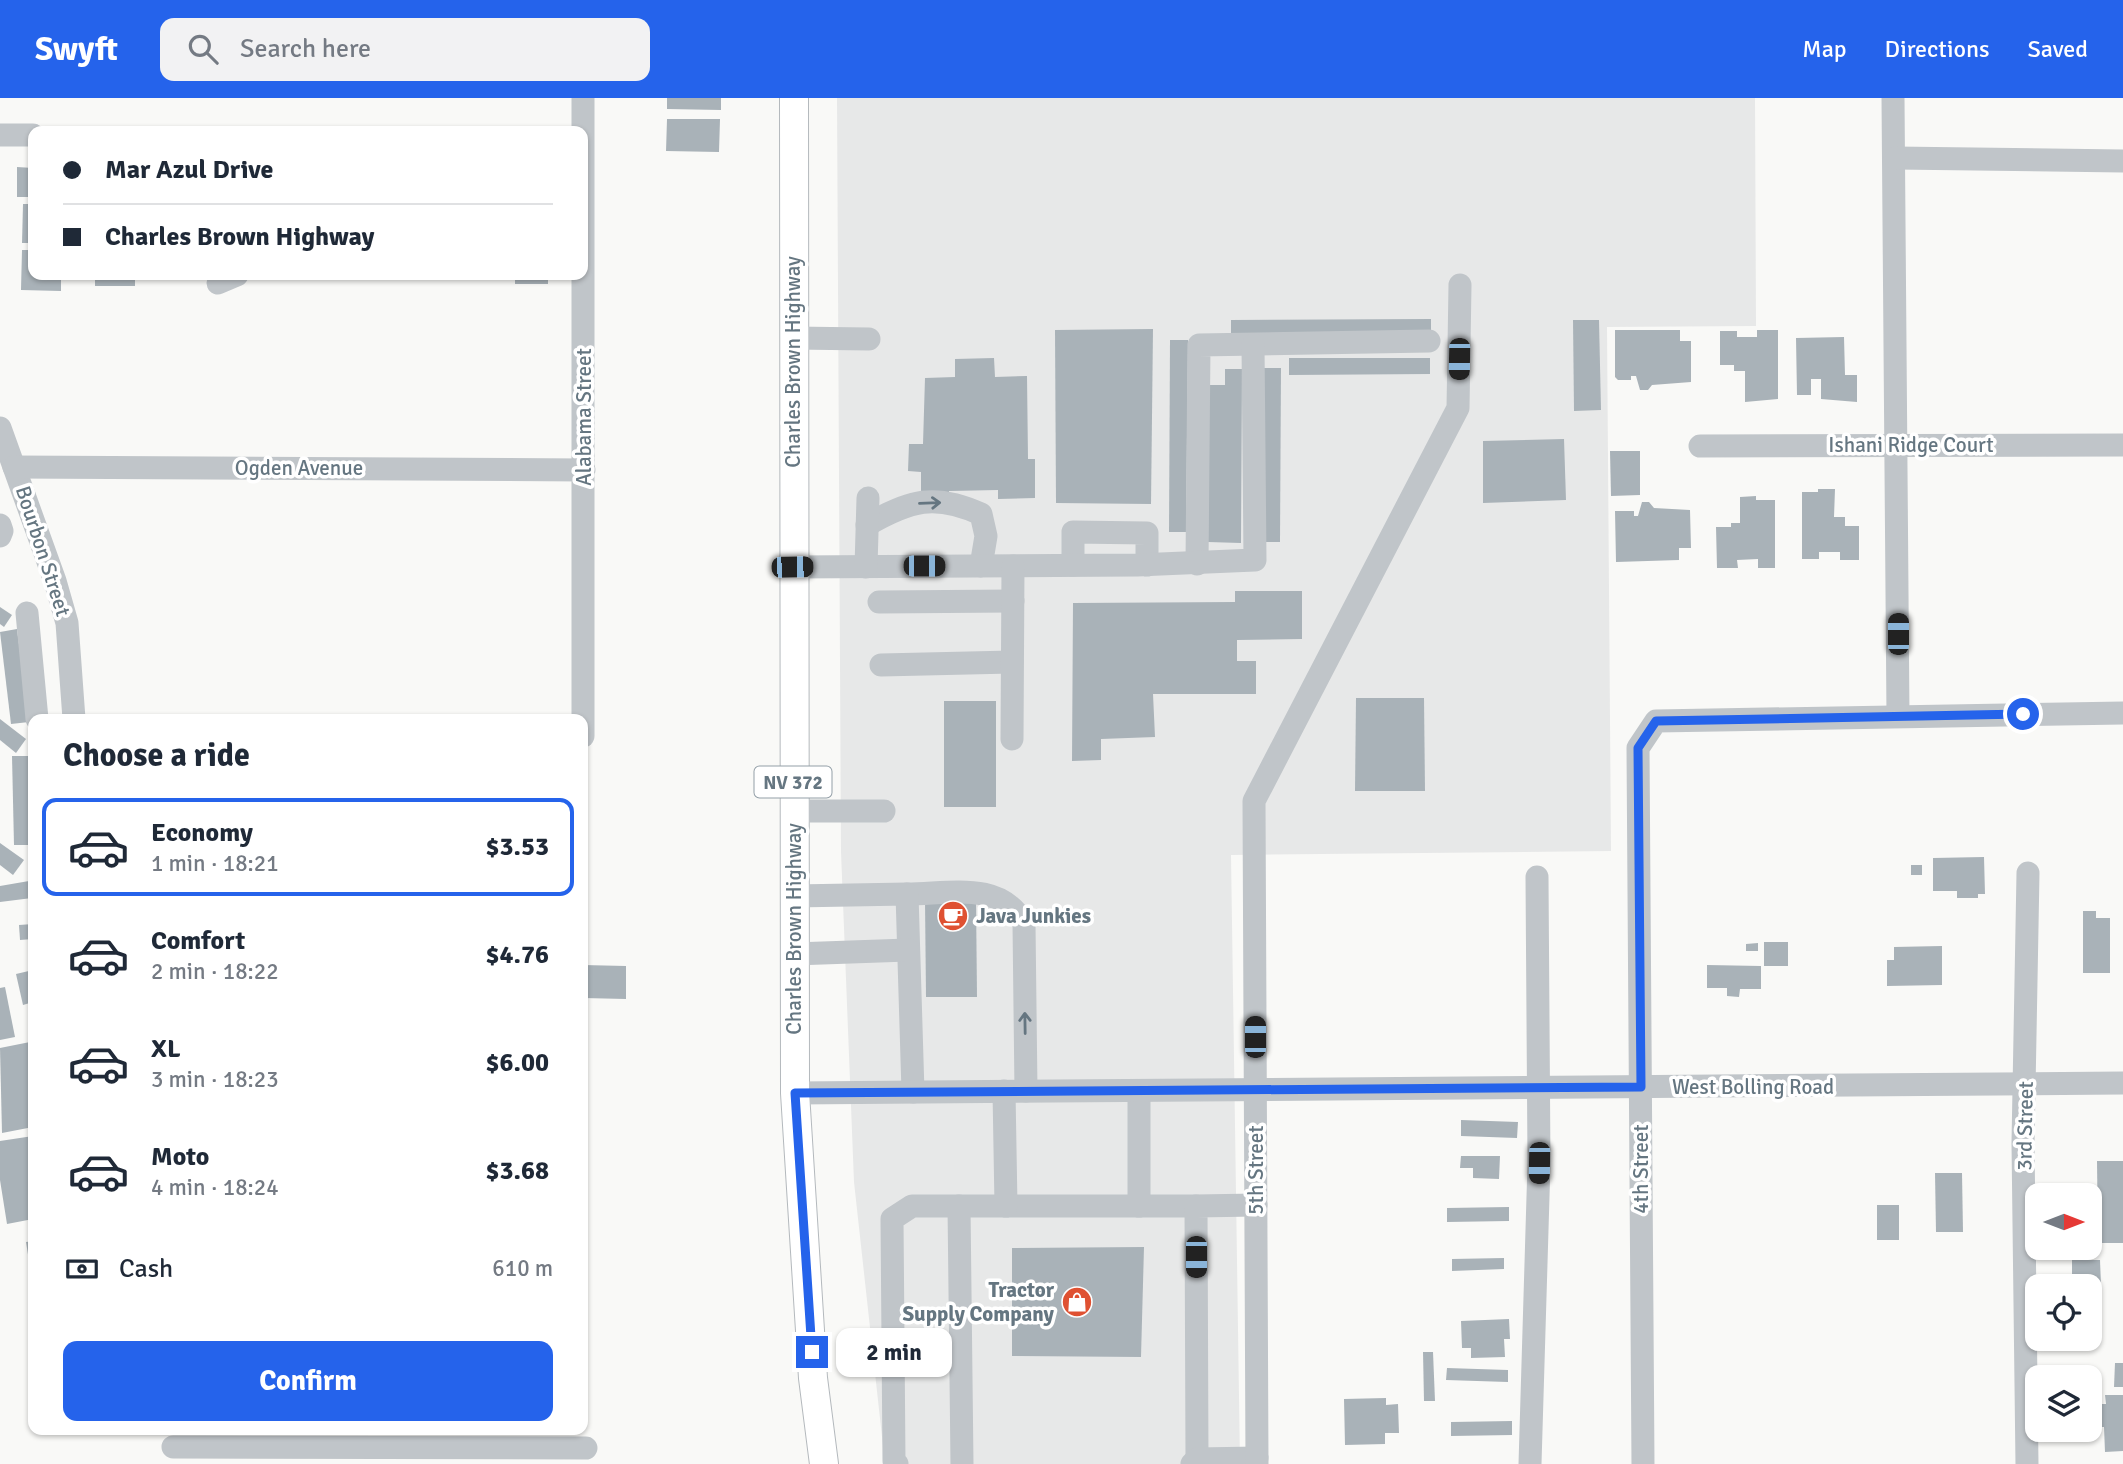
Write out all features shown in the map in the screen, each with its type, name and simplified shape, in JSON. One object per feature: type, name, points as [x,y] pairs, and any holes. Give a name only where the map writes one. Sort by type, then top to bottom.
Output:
[{"type":"main road","name":"Charles Brown Highway","points":[[794,98],[792,567],[795,1093],[813,1378],[824,1464]]},
{"type":"street","name":"Alabama Street","points":[[583,98],[583,126]]},
{"type":"street","points":[[1893,98],[1898,445],[1898,716],[2123,713]]},
{"type":"street","points":[[0,135],[28,135]]},
{"type":"street","points":[[1895,158],[2123,162]]},
{"type":"street","name":"Alabama Street","points":[[583,280],[583,714]]},
{"type":"street","name":"5th Street","points":[[1256,1461],[1254,801],[1458,408],[1460,285]]},
{"type":"street","points":[[793,338],[869,339]]},
{"type":"street","points":[[1197,564],[1199,345],[1429,341]]},
{"type":"street","points":[[792,567],[1147,565],[1255,560],[1253,345]]},
{"type":"street","name":"Bourbon Street","points":[[1,436],[55,581],[67,623],[74,714]]},
{"type":"street","name":"Ishani Ridge Court","points":[[1700,446],[2123,445]]},
{"type":"street","name":"Ogden Avenue","points":[[14,467],[584,470]]},
{"type":"street","points":[[866,567],[868,498]]},
{"type":"street","points":[[867,524],[903,504],[955,502],[981,514],[986,536],[981,566]]},
{"type":"street","points":[[0,525],[0,537]]},
{"type":"street","points":[[1073,565],[1073,532],[1147,533],[1147,565]]},
{"type":"street","points":[[1012,739],[1013,566]]},
{"type":"street","points":[[879,602],[1013,601]]},
{"type":"street","points":[[27,614],[37,714]]},
{"type":"street","points":[[881,665],[1012,662]]},
{"type":"street","name":"4th Street","points":[[1643,1464],[1638,748],[1656,721],[1898,716]]},
{"type":"street","points":[[793,811],[884,811]]},
{"type":"street","name":"3rd Street","points":[[2027,1464],[2025,1085],[2028,873]]},
{"type":"street","points":[[1530,1464],[1539,1163],[1537,877]]},
{"type":"street","points":[[907,894],[913,1092]]},
{"type":"street","points":[[794,896],[992,895],[1012,905],[1020,916],[1024,924],[1006,1206]]},
{"type":"street","points":[[794,954],[908,950]]},
{"type":"street","name":"West Bolling Road","points":[[795,1093],[2123,1083]]},
{"type":"street","points":[[1139,1091],[1139,1206]]},
{"type":"street","points":[[897,1464],[894,1461],[892,1219],[912,1206],[1256,1205]]},
{"type":"street","points":[[959,1206],[962,1464]]},
{"type":"street","points":[[1196,1206],[1194,1462],[1256,1461]]},
{"type":"street","points":[[172,1447],[586,1448]]},
{"type":"shaded area","points":[[837,98],[1755,98],[1756,326],[1607,327],[1611,851],[1231,855],[1240,1464],[885,1464],[854,1182],[841,852]]},
{"type":"building","points":[[667,98],[721,98],[721,110],[667,109]]},
{"type":"building","points":[[667,119],[720,119],[719,152],[666,151]]},
{"type":"building","points":[[17,167],[28,168],[28,197],[17,197]]},
{"type":"building","points":[[23,204],[28,204],[28,243],[22,243]]},
{"type":"building","points":[[22,250],[28,250],[28,280],[61,280],[61,291],[21,290]]},
{"type":"building","points":[[95,280],[135,280],[135,286],[95,286]]},
{"type":"building","points":[[515,280],[548,280],[548,284],[515,284]]},
{"type":"building","points":[[1431,319],[1431,335],[1231,336],[1231,320]]},
{"type":"building","points":[[1573,320],[1599,320],[1601,410],[1574,411]]},
{"type":"building","points":[[1153,329],[1151,504],[1056,503],[1055,330]]},
{"type":"building","points":[[1615,330],[1680,330],[1680,341],[1691,341],[1691,382],[1652,385],[1648,390],[1640,390],[1636,376],[1631,376],[1631,380],[1618,380],[1615,377]]},
{"type":"building","points":[[1757,330],[1778,330],[1778,399],[1745,402],[1745,371],[1734,371],[1734,365],[1720,365],[1720,331],[1737,331],[1737,337],[1757,337]]},
{"type":"building","points":[[1844,337],[1845,375],[1857,375],[1857,402],[1821,399],[1821,379],[1811,379],[1811,395],[1797,395],[1796,338]]},
{"type":"building","points":[[1170,340],[1188,340],[1186,532],[1169,532]]},
{"type":"building","points":[[994,358],[995,377],[1027,376],[1028,459],[1035,459],[1035,498],[998,499],[998,490],[949,491],[949,498],[921,498],[921,472],[908,471],[909,444],[923,444],[925,378],[955,377],[955,359]]},
{"type":"building","points":[[1289,358],[1430,358],[1430,374],[1289,375]]},
{"type":"building","points":[[1264,368],[1281,368],[1280,542],[1264,542]]},
{"type":"building","points":[[1225,369],[1242,369],[1241,543],[1208,542],[1209,385],[1225,385]]},
{"type":"building","points":[[1564,439],[1566,500],[1483,503],[1483,441]]},
{"type":"building","points":[[1610,451],[1640,451],[1640,495],[1611,496]]},
{"type":"building","points":[[1818,489],[1835,489],[1834,517],[1845,517],[1845,526],[1859,526],[1859,560],[1840,560],[1840,552],[1819,552],[1819,559],[1802,559],[1802,492],[1818,492]]},
{"type":"building","points":[[1756,496],[1756,500],[1775,500],[1775,568],[1758,568],[1758,559],[1737,560],[1738,568],[1717,568],[1716,527],[1731,527],[1731,523],[1740,523],[1740,497]]},
{"type":"building","points":[[1642,502],[1649,502],[1654,508],[1690,510],[1691,548],[1679,548],[1679,560],[1616,562],[1615,511],[1634,511],[1634,516],[1638,516]]},
{"type":"building","points":[[1235,591],[1302,591],[1302,639],[1237,640],[1237,661],[1256,661],[1256,694],[1153,694],[1155,737],[1101,739],[1101,760],[1072,761],[1073,603],[1235,602]]},
{"type":"building","points":[[0,607],[12,615],[4,627],[0,624]]},
{"type":"building","points":[[17,629],[28,722],[11,724],[0,632]]},
{"type":"building","points":[[1356,698],[1424,698],[1425,791],[1355,791]]},
{"type":"building","points":[[944,701],[996,701],[996,807],[944,807]]},
{"type":"building","points":[[0,719],[26,739],[16,753],[0,740]]},
{"type":"building","points":[[12,756],[28,756],[28,845],[14,845]]},
{"type":"building","points":[[0,843],[24,860],[13,875],[0,865]]},
{"type":"building","points":[[1984,857],[1985,894],[1978,894],[1978,898],[1957,898],[1957,891],[1933,891],[1933,858]]},
{"type":"building","points":[[1911,865],[1922,865],[1922,875],[1911,875]]},
{"type":"building","points":[[28,881],[28,898],[0,902],[0,886]]},
{"type":"building","points":[[976,899],[977,997],[926,997],[925,900]]},
{"type":"building","points":[[2083,911],[2096,911],[2096,918],[2110,918],[2110,973],[2083,973]]},
{"type":"building","points":[[28,924],[28,939],[20,940],[19,925]]},
{"type":"building","points":[[1764,942],[1788,942],[1788,966],[1764,966]]},
{"type":"building","points":[[1758,943],[1758,951],[1746,951],[1746,944]]},
{"type":"building","points":[[1942,946],[1942,985],[1887,986],[1887,960],[1894,960],[1894,947]]},
{"type":"building","points":[[588,965],[626,966],[626,999],[588,998]]},
{"type":"building","points":[[1707,965],[1761,966],[1761,989],[1740,989],[1739,997],[1727,996],[1727,988],[1707,988]]},
{"type":"building","points":[[28,971],[28,1004],[23,1005],[16,974]]},
{"type":"building","points":[[5,987],[15,1037],[0,1040],[0,988]]},
{"type":"building","points":[[28,1042],[28,1128],[2,1133],[0,1048]]},
{"type":"building","points":[[1461,1120],[1518,1122],[1517,1138],[1461,1136]]},
{"type":"building","points":[[28,1137],[28,1220],[7,1224],[0,1180],[0,1141]]},
{"type":"building","points":[[1461,1156],[1500,1156],[1499,1179],[1473,1178],[1473,1168],[1460,1168]]},
{"type":"building","points":[[2097,1161],[2123,1161],[2123,1243],[2102,1243],[2102,1183],[2097,1183]]},
{"type":"building","points":[[1935,1173],[1962,1173],[1963,1232],[1936,1232]]},
{"type":"building","points":[[1877,1205],[1899,1205],[1899,1240],[1877,1240]]},
{"type":"building","points":[[1509,1207],[1509,1221],[1447,1222],[1447,1208]]},
{"type":"building","name":"Tractor Supply Company","points":[[1144,1247],[1141,1357],[1012,1356],[1012,1248]]},
{"type":"building","points":[[1504,1258],[1504,1269],[1452,1271],[1452,1259]]},
{"type":"building","points":[[2072,1260],[2100,1260],[2101,1274],[2072,1274]]},
{"type":"building","points":[[1509,1319],[1510,1339],[1504,1339],[1505,1357],[1471,1358],[1471,1348],[1462,1348],[1461,1321]]},
{"type":"building","points":[[1423,1352],[1433,1352],[1435,1401],[1424,1401]]},
{"type":"building","points":[[2115,1363],[2123,1363],[2123,1387],[2114,1387]]},
{"type":"building","points":[[1447,1368],[1508,1370],[1508,1382],[1446,1380]]},
{"type":"building","points":[[2105,1395],[2123,1395],[2123,1451],[2105,1452],[2102,1404],[2106,1404]]},
{"type":"building","points":[[1386,1398],[1386,1405],[1398,1404],[1399,1433],[1385,1433],[1385,1444],[1345,1445],[1344,1399]]},
{"type":"building","points":[[1512,1421],[1512,1435],[1451,1436],[1451,1422]]},
{"type":"place","name":"Java Junkies","points":[[953,916]]},
{"type":"place","name":"Tractor Supply Company","points":[[1077,1302]]},
{"type":"route","points":[[812,1352],[795,1093],[1641,1087],[1638,748],[1656,721],[2023,714]]}]
